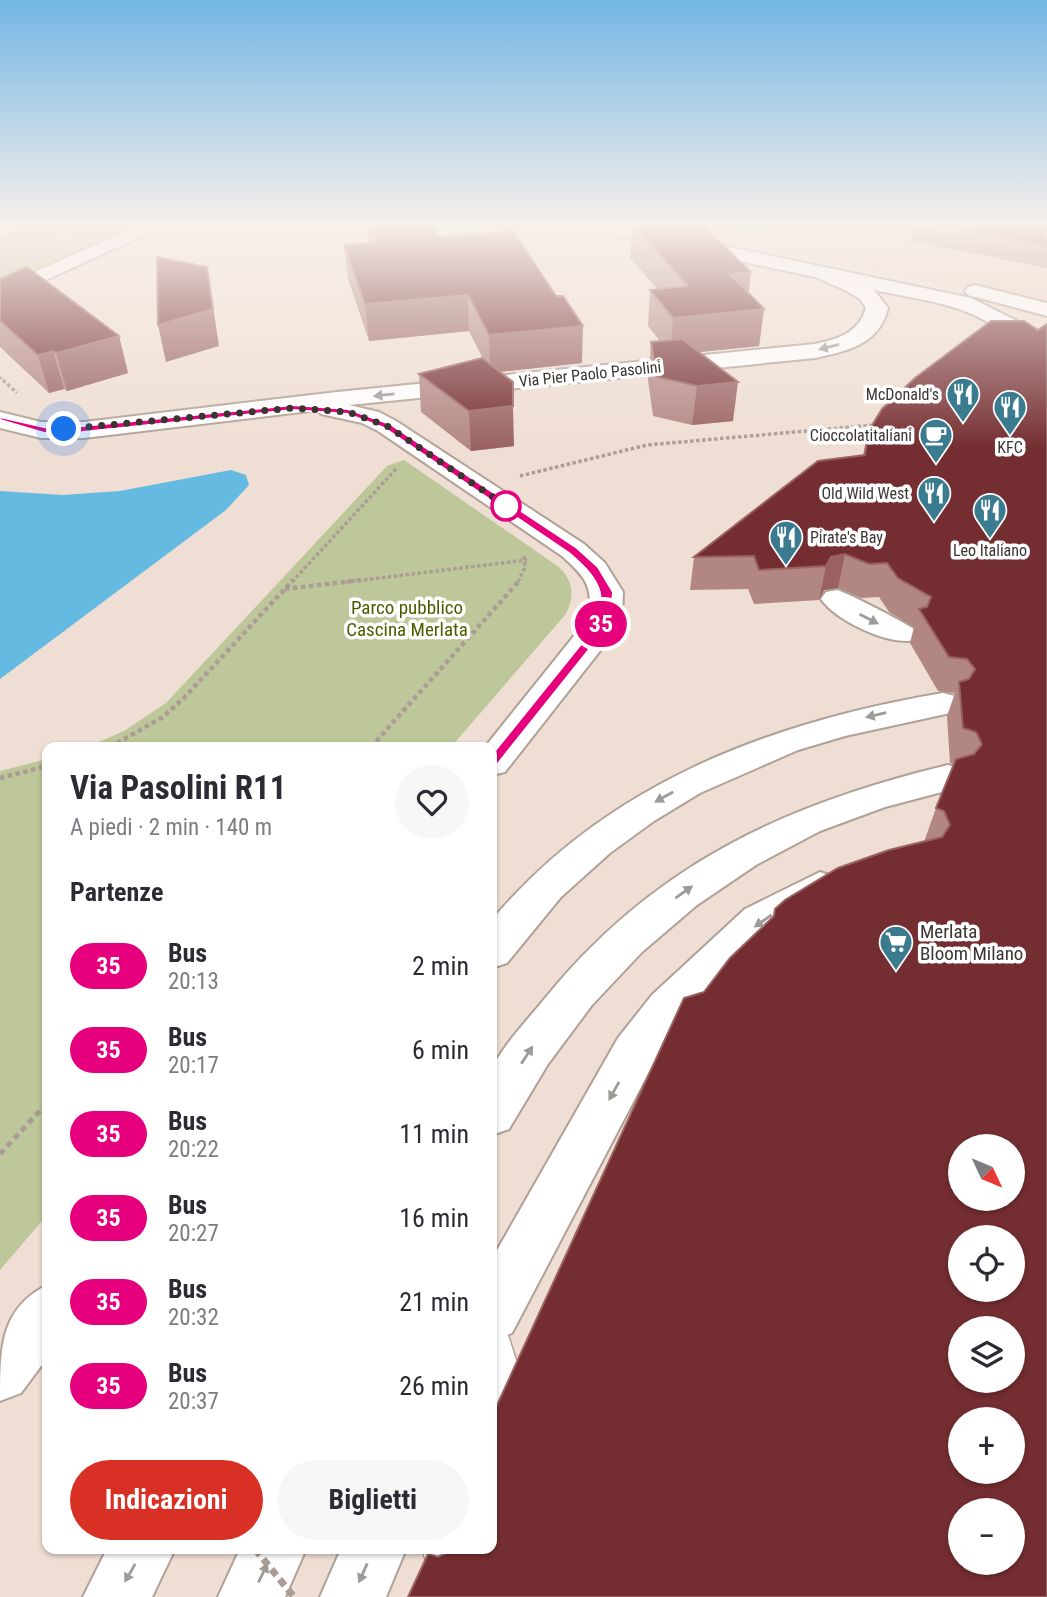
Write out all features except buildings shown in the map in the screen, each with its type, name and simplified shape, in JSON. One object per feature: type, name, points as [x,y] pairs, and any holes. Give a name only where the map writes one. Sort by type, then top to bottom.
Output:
[{"type":"main road","name":"Via Pier Paolo Pasolini","points":[[0,420],[44,430],[83,429],[293,408],[337,399],[815,351],[856,338],[870,330],[877,308],[870,300]]},
{"type":"main road","points":[[946,300],[1026,327],[1047,326]]},
{"type":"main road","points":[[1010,300],[1047,309]]},
{"type":"main road","points":[[1004,321],[1023,338],[1030,349]]},
{"type":"main road","name":"Via Pier Paolo Pasolini","points":[[293,408],[348,412],[387,426],[573,550],[594,569],[607,592],[606,616],[591,640],[497,757]]},
{"type":"main road","points":[[837,599],[871,621],[903,633]]},
{"type":"main road","points":[[497,945],[555,878],[642,809],[692,781],[740,758],[809,732],[880,713],[943,704]]},
{"type":"main road","points":[[497,1105],[540,1035],[611,952],[652,914],[710,874],[761,845],[945,787]]},
{"type":"main road","points":[[497,1304],[635,1052],[668,1008],[712,962],[760,921],[812,890],[859,873]]},
{"type":"main road","points":[[0,1372],[42,1319]]},
{"type":"main road","points":[[116,1597],[140,1554]]},
{"type":"main road","points":[[251,1597],[272,1554]]},
{"type":"main road","points":[[353,1597],[372,1554]]},
{"type":"lane","points":[[497,1348],[506,1378],[497,1397]]},
{"type":"path","points":[[867,426],[877,418]]},
{"type":"path","points":[[520,477],[647,445],[880,425]]},
{"type":"path","points":[[119,742],[163,717],[184,698],[404,460]]},
{"type":"path","points":[[285,589],[535,559]]},
{"type":"path","points":[[376,742],[520,580],[525,560]]},
{"type":"path","points":[[0,778],[42,767]]},
{"type":"path","points":[[0,1154],[42,1108]]},
{"type":"path","points":[[259,1554],[294,1597]]},
{"type":"shaded area","points":[[1015,300],[1046,300],[1041,305]]},
{"type":"green space","name":"Parco pubblico Cascina Merlata","points":[[404,460],[559,567],[570,584],[571,596],[565,615],[455,742],[99,742],[124,731],[166,703],[387,466]]},
{"type":"green space","points":[[42,760],[42,1221],[0,1270],[0,771]]},
{"type":"water","points":[[231,470],[246,475],[249,485],[226,510],[0,679],[0,491],[63,495],[120,491]]},
{"type":"bus line","name":"35","points":[[0,420],[12,425],[44,430],[83,429],[293,408],[324,408],[348,412],[370,417],[387,426],[573,550],[594,569],[607,592],[606,616],[591,640],[497,757]]},
{"type":"place","name":"McDonald's","points":[[963,424]]},
{"type":"place","name":"KFC","points":[[1010,437]]},
{"type":"place","name":"Cioccolatitaliani","points":[[936,465]]},
{"type":"place","name":"Old Wild West","points":[[934,523]]},
{"type":"place","name":"Leo Italiano","points":[[990,540]]},
{"type":"place","name":"Pirate's Bay","points":[[786,567]]},
{"type":"place","name":"Merlata Bloom Milano","points":[[896,972]]},
{"type":"route","points":[[64,429],[293,408],[324,408],[348,412],[370,417],[387,426],[514,511],[506,506]]}]
